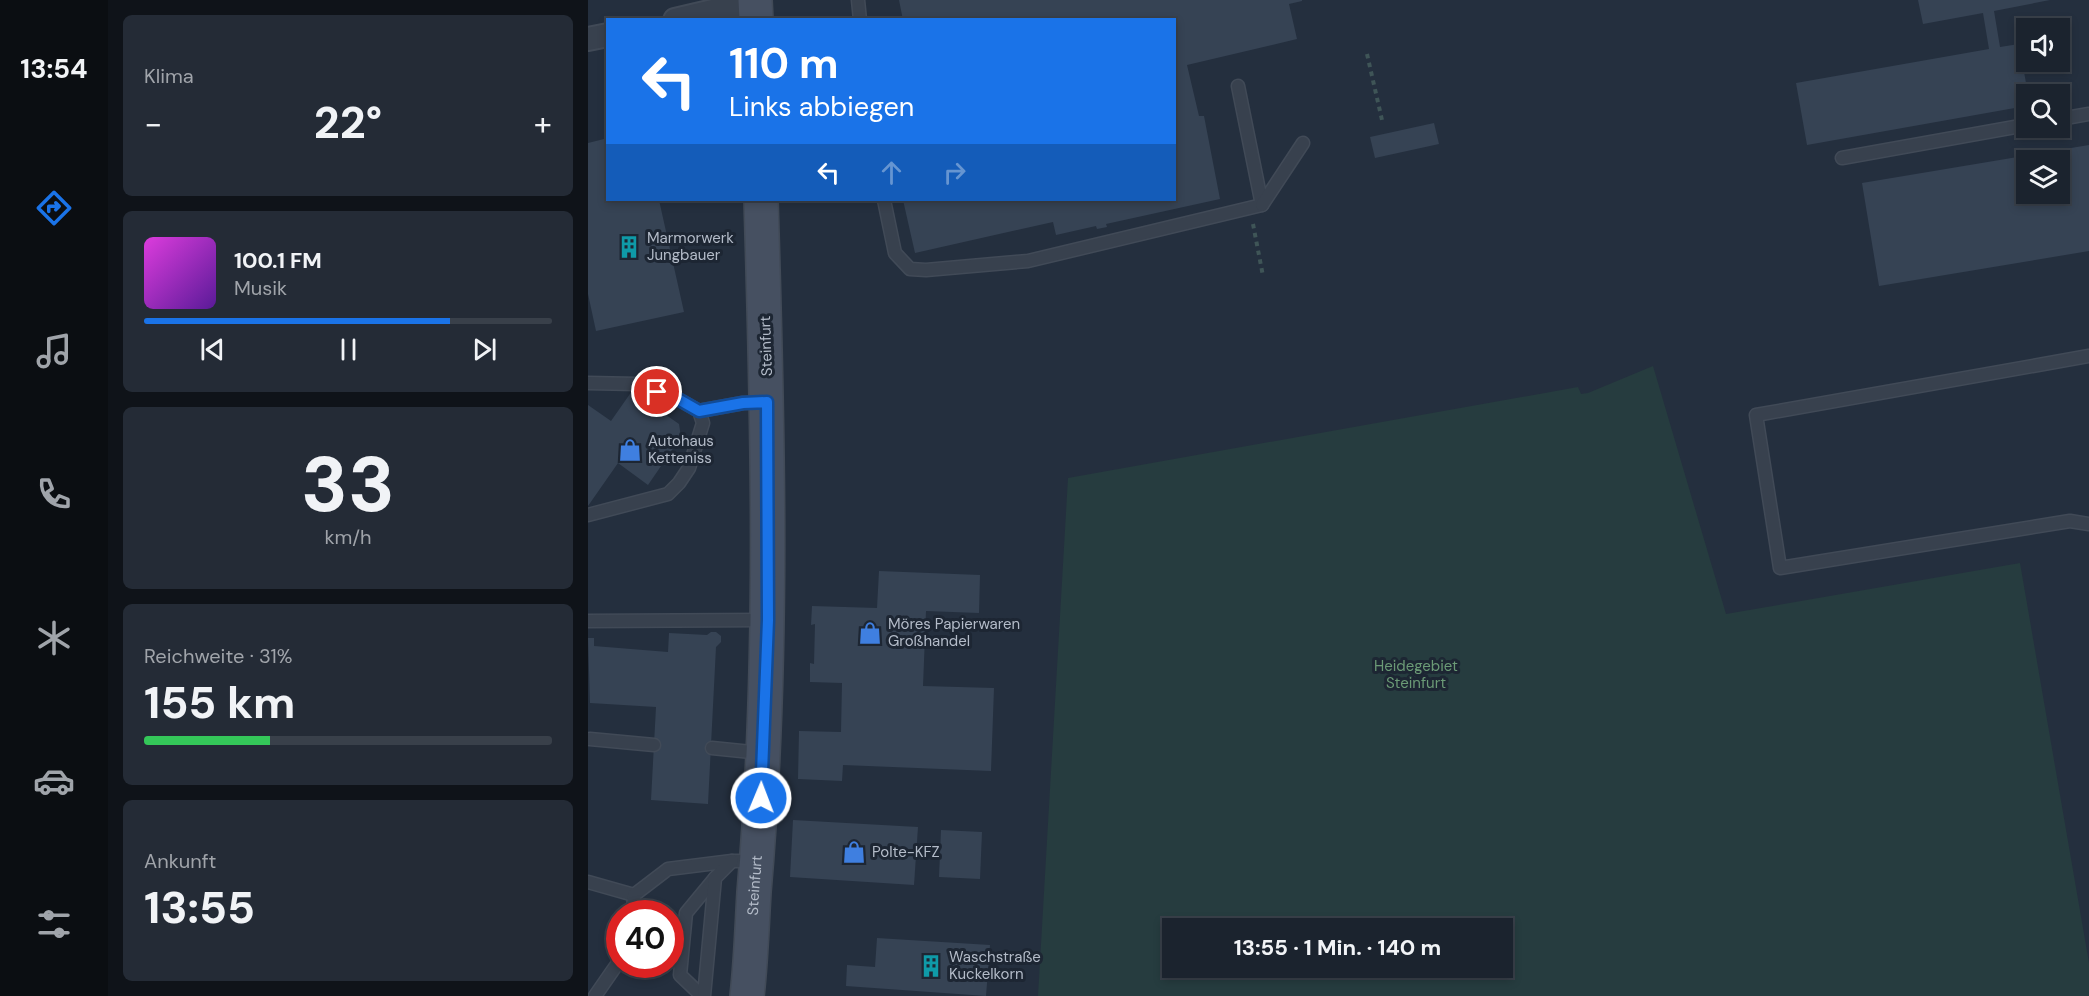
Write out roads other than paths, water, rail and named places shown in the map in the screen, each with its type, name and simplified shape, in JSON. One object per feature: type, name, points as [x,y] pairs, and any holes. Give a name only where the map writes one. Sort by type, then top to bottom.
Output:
[{"type":"street","points":[[686,18],[757,5]]},
{"type":"street","points":[[588,39],[606,35]]},
{"type":"street","name":"Steinfurt","points":[[747,996],[745,861],[762,753],[768,620],[767,402],[761,201]]},
{"type":"lane","points":[[858,0],[860,18]]},
{"type":"lane","points":[[1238,86],[1256,207]]},
{"type":"lane","points":[[2070,117],[2089,114]]},
{"type":"lane","points":[[1842,158],[2016,127]]},
{"type":"lane","points":[[884,201],[895,253],[910,269],[927,270],[1028,261],[1256,207],[1303,143]]},
{"type":"lane","points":[[2089,356],[1756,415],[1780,568],[2070,521],[2089,524]]},
{"type":"lane","points":[[588,383],[636,384],[678,399],[699,411],[743,403],[767,402]]},
{"type":"lane","points":[[588,515],[668,494],[689,468],[703,423],[699,411]]},
{"type":"lane","points":[[588,621],[768,620]]},
{"type":"lane","points":[[590,739],[654,745]]},
{"type":"lane","points":[[712,748],[762,753]]},
{"type":"lane","points":[[703,996],[680,975],[686,913],[715,878],[745,861]]},
{"type":"lane","points":[[634,900],[634,895],[668,869],[745,861]]},
{"type":"lane","points":[[703,996],[715,878]]},
{"type":"lane","points":[[588,882],[634,895]]},
{"type":"lane","points":[[595,996],[608,978]]},
{"type":"place","name":"Marmorwerk Jungbauer","points":[[629,247]]},
{"type":"place","name":"Autohaus Ketteniss","points":[[630,450]]},
{"type":"place","name":"Möres Papierwaren Großhandel","points":[[870,633]]},
{"type":"place","name":"Polte-KFZ","points":[[854,852]]},
{"type":"place","name":"Waschstraße Kuckelkorn","points":[[931,966]]},
{"type":"park label","name":"Heidegebiet Steinfurt","points":[[1416,674]]}]
